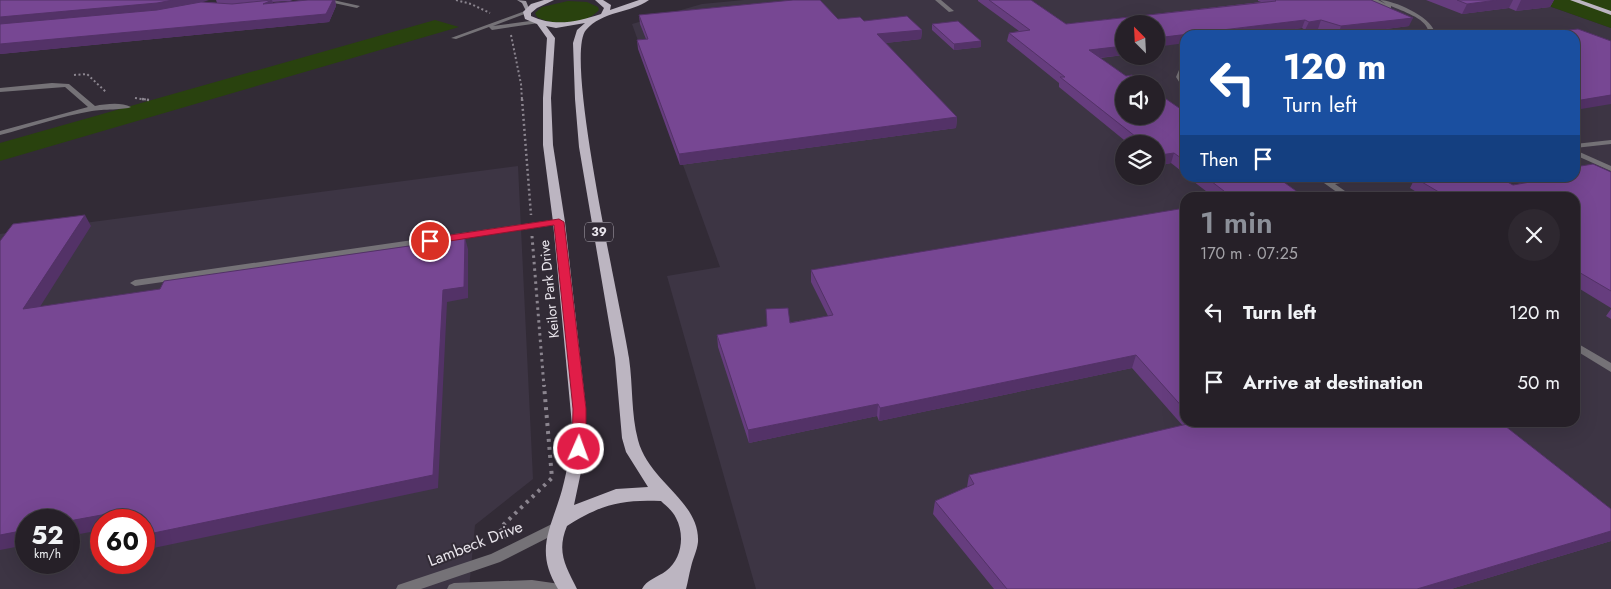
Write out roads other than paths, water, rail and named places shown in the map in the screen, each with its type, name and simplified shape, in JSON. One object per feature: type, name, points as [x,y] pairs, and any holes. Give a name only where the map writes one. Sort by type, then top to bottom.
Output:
[{"type":"main road","points":[[528,11],[538,4],[551,0]]},
{"type":"main road","points":[[598,0],[608,7],[600,16]]},
{"type":"main road","name":"39","points":[[538,22],[568,24],[600,16],[646,0]]},
{"type":"main road","points":[[1573,0],[1611,13]]},
{"type":"main road","name":"Keilor Park Drive","points":[[528,11],[528,18],[538,22],[551,38],[547,120],[548,145],[577,378],[580,437],[578,462],[559,524],[553,553],[555,567],[568,589]]},
{"type":"main road","name":"39","points":[[600,16],[581,30],[576,42],[578,99],[584,146],[622,358],[630,438],[634,452],[643,467],[665,495],[678,507],[686,518],[689,529],[690,540],[677,589]]},
{"type":"main road","points":[[559,524],[576,511],[610,496],[645,493],[665,495]]},
{"type":"main road","points":[[651,589],[682,567]]},
{"type":"street","points":[[312,1],[328,0],[357,6]]},
{"type":"street","points":[[474,32],[528,11],[520,0]]},
{"type":"street","points":[[938,0],[951,10]]},
{"type":"street","points":[[1373,0],[1414,15]]},
{"type":"street","points":[[1383,0],[1414,15],[1430,26],[1431,30]]},
{"type":"street","points":[[454,38],[474,32],[538,22]]},
{"type":"street","points":[[0,90],[67,85],[93,108]]},
{"type":"street","points":[[0,133],[93,108],[127,107]]},
{"type":"street","points":[[1580,145],[1611,142]]},
{"type":"street","points":[[1580,154],[1611,170]]},
{"type":"street","points":[[1328,182],[1342,192]]},
{"type":"street","points":[[135,283],[559,222]]},
{"type":"street","points":[[1580,348],[1611,368]]},
{"type":"street","name":"Lambeck Drive","points":[[403,589],[513,550],[559,524]]},
{"type":"street","points":[[454,589],[532,586],[562,589]]}]
